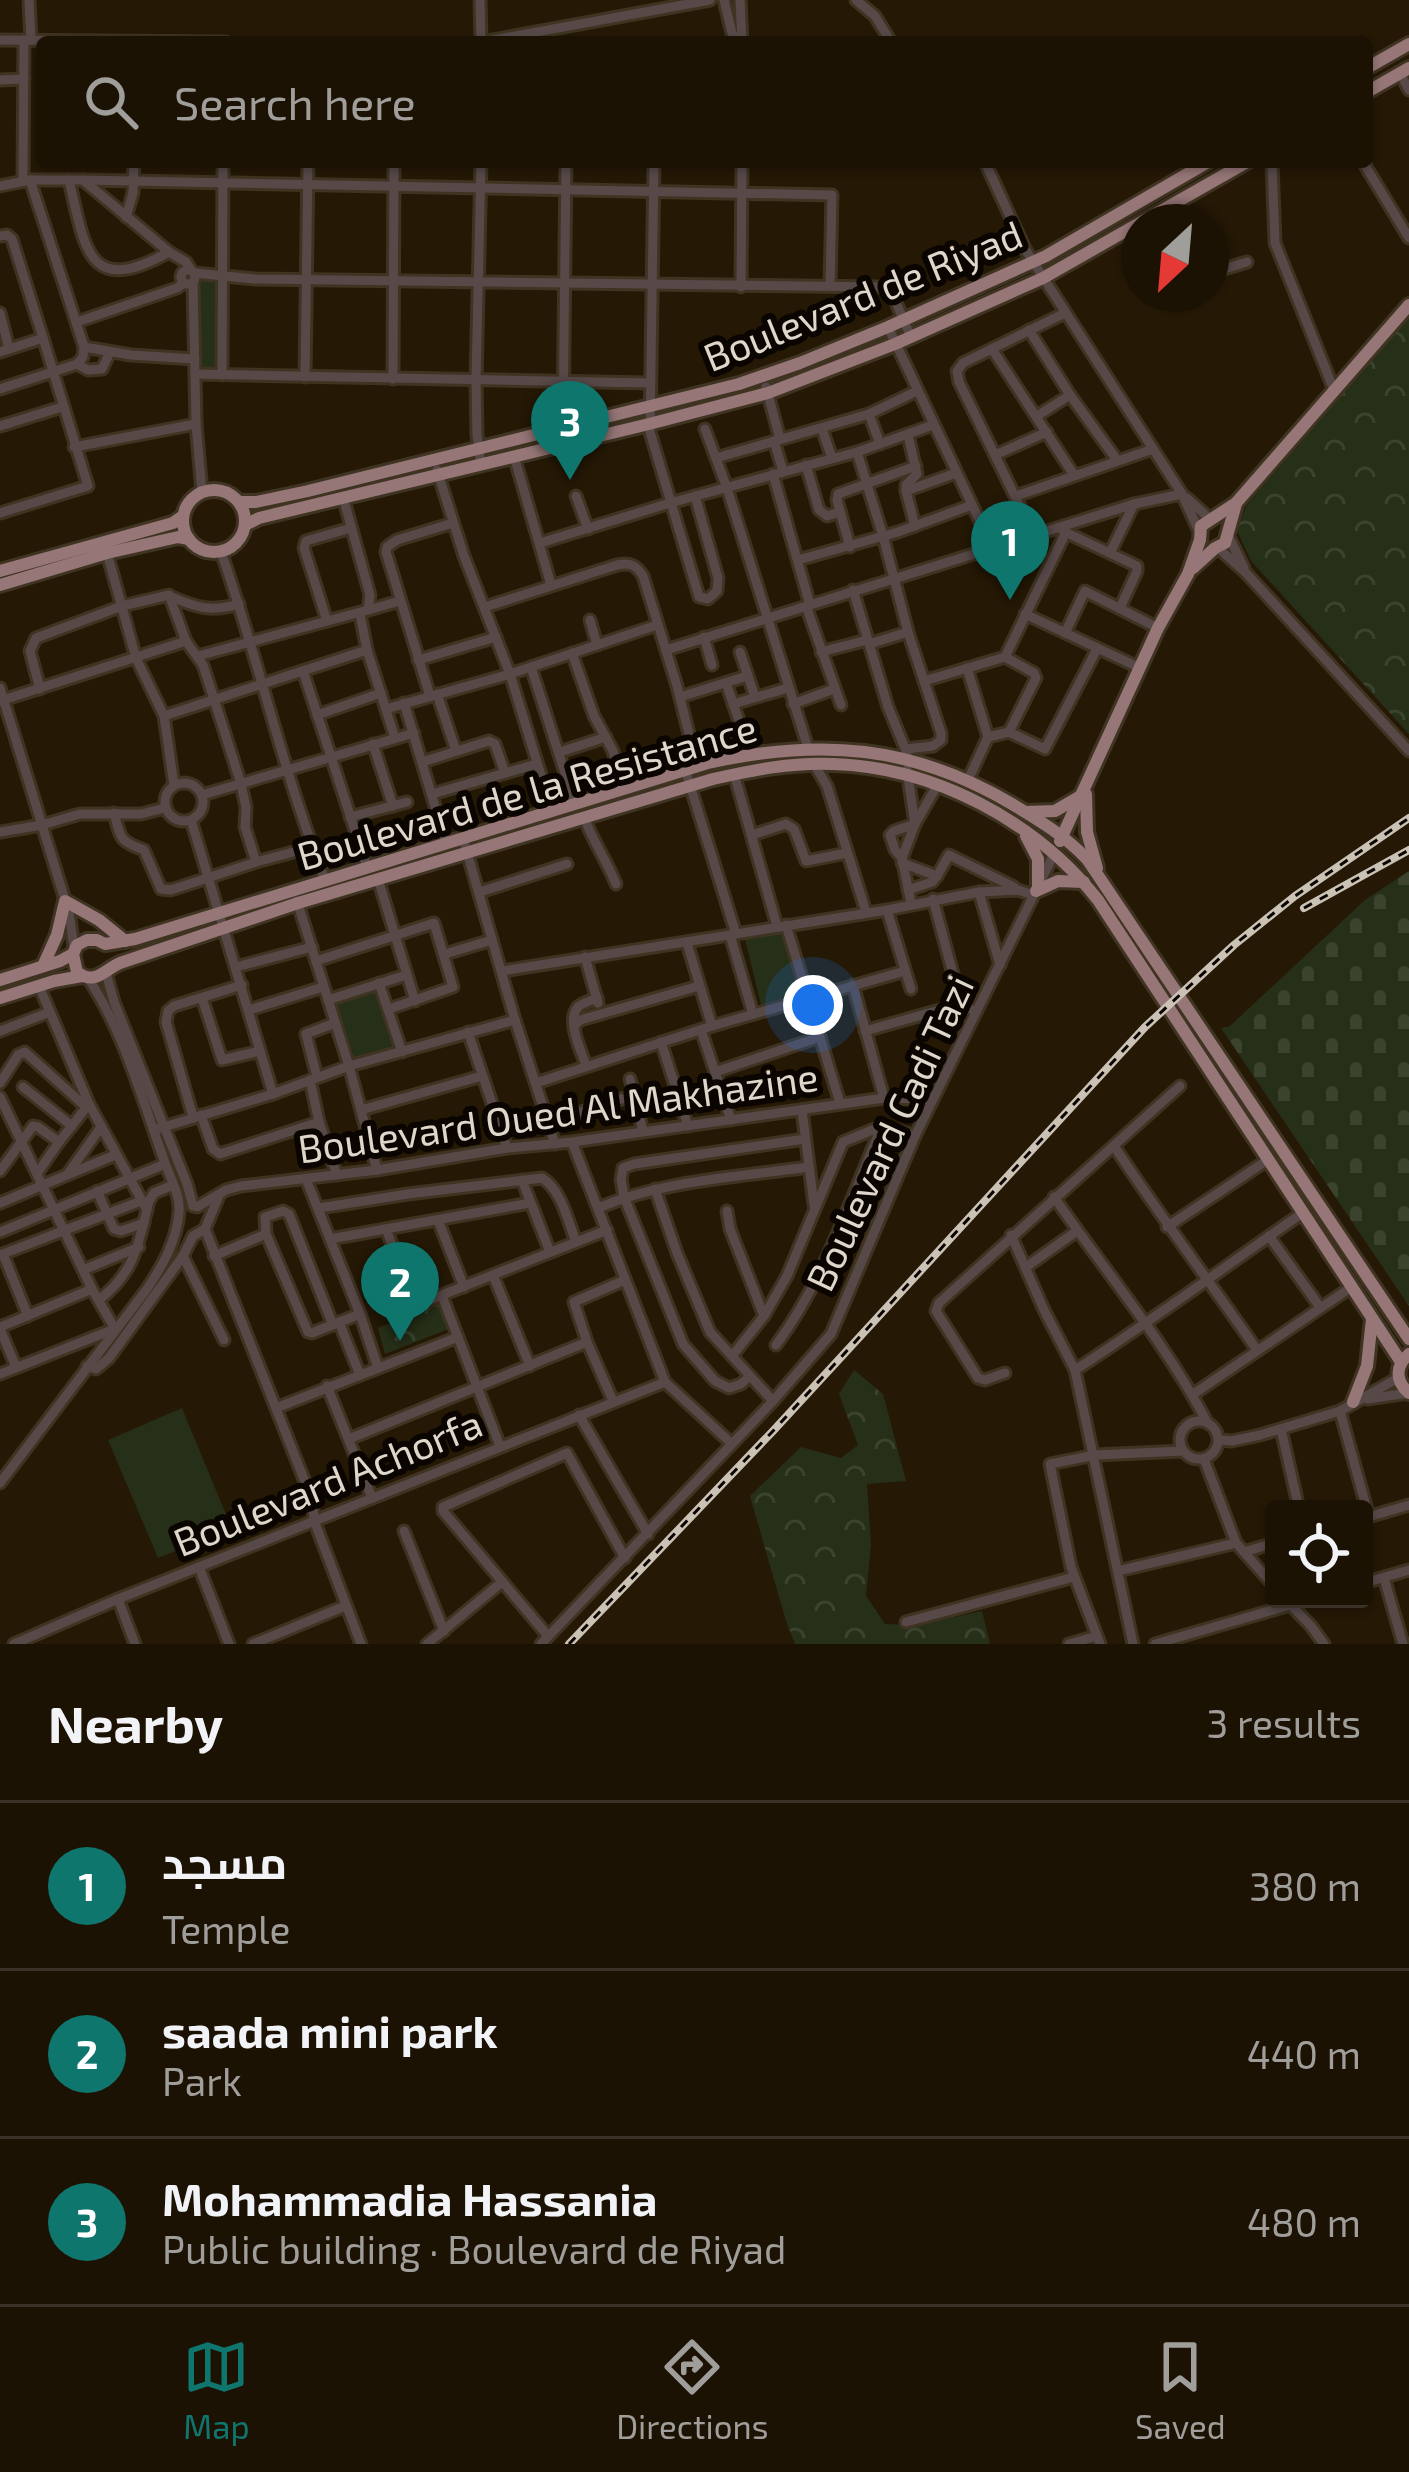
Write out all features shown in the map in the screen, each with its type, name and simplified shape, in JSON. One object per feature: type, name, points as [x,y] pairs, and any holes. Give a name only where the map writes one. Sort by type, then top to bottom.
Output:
[{"type":"main road","points":[[1373,65],[1409,44]]},
{"type":"main road","points":[[1373,89],[1404,71]]},
{"type":"main road","name":"Boulevard de Riyad","points":[[240,502],[308,491],[763,376],[1034,262],[1198,168]]},
{"type":"main road","name":"Boulevard de Riyad","points":[[1180,204],[1237,168]]},
{"type":"main road","name":"Boulevard de Riyad","points":[[245,525],[768,393],[896,344],[1121,237]]},
{"type":"main road","points":[[1236,503],[1225,543],[1207,546],[1200,536],[1205,521],[1236,503],[1409,305]]},
{"type":"main road","points":[[0,571],[173,523],[202,492],[218,490],[234,496],[245,516],[240,539],[221,551],[203,550],[178,537],[0,586]]},
{"type":"main road","points":[[183,516],[188,539]]},
{"type":"main road","points":[[1211,519],[1222,521],[1228,532]]},
{"type":"main road","name":"Boulevard Cadi Tazi","points":[[1054,853],[1158,628],[1188,574],[1200,536]]},
{"type":"main road","name":"Boulevard Cadi Tazi","points":[[1188,574],[1216,548]]},
{"type":"main road","name":"Boulevard de la Resistance","points":[[98,942],[125,941],[222,920],[378,879],[552,811],[579,810],[623,789],[748,754],[808,748],[907,754],[1026,812],[1062,837],[1100,874],[1409,1339]]},
{"type":"main road","name":"Boulevard de la Resistance","points":[[296,897],[325,880],[446,843],[465,845],[579,810],[767,767],[853,765],[938,784],[1022,830],[1084,882],[1372,1318],[1405,1358]]},
{"type":"main road","points":[[1026,812],[1055,811],[1083,791],[1087,832],[1100,874]]},
{"type":"main road","points":[[1022,830],[1038,859],[1036,890],[1058,881],[1084,882]]},
{"type":"main road","points":[[43,967],[67,907],[99,920],[125,941]]},
{"type":"main road","name":"Boulevard de la Resistance","points":[[108,970],[222,920]]},
{"type":"main road","points":[[0,980],[43,967],[82,942],[98,942],[111,955],[108,970],[100,977],[39,986],[0,998]]},
{"type":"main road","points":[[73,952],[74,967],[85,977]]},
{"type":"main road","points":[[1354,1402],[1367,1366],[1372,1318]]},
{"type":"main road","points":[[1405,1358],[1398,1378],[1408,1393]]},
{"type":"street","points":[[0,389],[77,364],[84,347],[26,180],[24,80],[29,0]]},
{"type":"street","points":[[480,0],[482,36]]},
{"type":"street","points":[[515,36],[710,0]]},
{"type":"street","points":[[724,0],[734,36]]},
{"type":"street","points":[[740,0],[740,36]]},
{"type":"street","points":[[856,0],[875,16],[887,36]]},
{"type":"street","points":[[0,40],[36,40]]},
{"type":"street","points":[[1404,71],[1409,90]]},
{"type":"street","points":[[0,80],[24,80]]},
{"type":"street","points":[[24,93],[36,93]]},
{"type":"street","points":[[126,217],[134,168]]},
{"type":"street","points":[[222,375],[217,276],[224,168]]},
{"type":"street","points":[[305,376],[308,168]]},
{"type":"street","points":[[393,379],[394,168]]},
{"type":"street","points":[[481,168],[476,381],[481,465]]},
{"type":"street","points":[[563,427],[566,168]]},
{"type":"street","points":[[654,168],[649,424],[699,597],[708,599],[717,590],[718,578],[695,496]]},
{"type":"street","points":[[740,286],[742,168]]},
{"type":"street","points":[[988,168],[1015,230],[1183,494],[1200,536]]},
{"type":"street","points":[[1272,168],[1275,243],[1334,390]]},
{"type":"street","points":[[1367,168],[1409,238]]},
{"type":"street","points":[[0,186],[26,180],[83,180],[832,195],[830,286]]},
{"type":"street","points":[[69,180],[86,243],[100,266],[124,272],[171,253]]},
{"type":"street","points":[[83,180],[171,253],[189,278],[202,492]]},
{"type":"street","points":[[0,236],[12,238],[88,482],[86,487],[0,513]]},
{"type":"street","points":[[1229,268],[1247,262]]},
{"type":"street","points":[[77,322],[177,288],[189,278],[217,276],[830,286],[891,291],[911,337]]},
{"type":"street","points":[[0,313],[5,350],[44,338]]},
{"type":"street","points":[[1034,535],[957,371],[963,363],[1065,313]]},
{"type":"street","points":[[888,327],[993,549]]},
{"type":"street","points":[[1029,330],[1117,460]]},
{"type":"street","points":[[84,347],[195,359]]},
{"type":"street","points":[[992,349],[1074,475]]},
{"type":"street","points":[[77,364],[88,370],[102,369],[110,352]]},
{"type":"street","points":[[195,374],[650,382]]},
{"type":"street","points":[[763,376],[777,440],[778,472],[808,606],[841,705]]},
{"type":"street","points":[[716,458],[869,414],[917,391]]},
{"type":"street","points":[[1037,416],[1070,395]]},
{"type":"street","points":[[0,427],[62,407]]},
{"type":"street","points":[[869,414],[880,444]]},
{"type":"street","points":[[74,447],[196,424]]},
{"type":"street","points":[[540,543],[857,452],[933,425]]},
{"type":"street","points":[[705,429],[808,748]]},
{"type":"street","points":[[822,429],[832,458]]},
{"type":"street","points":[[995,455],[1047,432]]},
{"type":"street","points":[[908,435],[917,476],[906,491],[915,526]]},
{"type":"street","points":[[1016,496],[1153,449]]},
{"type":"street","points":[[857,452],[941,740],[907,754]]},
{"type":"street","points":[[514,456],[551,585]]},
{"type":"street","points":[[433,459],[510,674],[552,811]]},
{"type":"street","points":[[806,465],[821,514],[840,512]]},
{"type":"street","points":[[850,547],[836,496],[840,491],[916,466]]},
{"type":"street","points":[[906,491],[956,473]]},
{"type":"street","points":[[666,650],[1134,504],[1183,494]]},
{"type":"street","points":[[1183,494],[1211,519]]},
{"type":"street","points":[[576,496],[587,529]]},
{"type":"street","points":[[343,497],[370,595],[364,612],[367,650],[395,738]]},
{"type":"street","points":[[1110,553],[1134,504]]},
{"type":"street","points":[[798,560],[972,505]]},
{"type":"street","points":[[453,523],[397,540],[387,547],[387,561],[418,660],[456,751]]},
{"type":"street","points":[[327,621],[304,548],[312,539],[351,528]]},
{"type":"street","points":[[1062,530],[1138,568],[1120,608]]},
{"type":"street","points":[[1005,657],[1062,530]]},
{"type":"street","points":[[1228,532],[1246,573]]},
{"type":"street","points":[[1216,548],[1246,573],[1409,751]]},
{"type":"street","points":[[221,551],[325,880]]},
{"type":"street","points":[[107,553],[136,658],[164,716],[174,785]]},
{"type":"street","points":[[485,607],[617,565],[631,564],[643,576],[680,697],[691,786],[753,1015]]},
{"type":"street","points":[[853,590],[907,754],[915,824]]},
{"type":"street","points":[[1065,633],[1085,591],[1158,628]]},
{"type":"street","points":[[40,688],[30,651],[36,638],[161,595],[203,609],[239,604]]},
{"type":"street","points":[[172,597],[214,699],[241,784],[245,827],[256,862]]},
{"type":"street","points":[[198,656],[400,601]]},
{"type":"street","points":[[1024,614],[1140,668]]},
{"type":"street","points":[[590,620],[597,645]]},
{"type":"street","points":[[386,710],[657,625]]},
{"type":"street","points":[[821,652],[908,632]]},
{"type":"street","points":[[418,660],[496,637]]},
{"type":"street","points":[[704,637],[712,664]]},
{"type":"street","points":[[2,700],[186,640]]},
{"type":"street","points":[[988,737],[1009,732],[1041,749],[1048,746],[1097,649]]},
{"type":"street","points":[[164,716],[367,650]]},
{"type":"street","points":[[740,652],[755,697]]},
{"type":"street","points":[[572,653],[623,789]]},
{"type":"street","points":[[924,681],[1005,657],[1036,675],[1009,732]]},
{"type":"street","points":[[531,667],[579,810],[616,884]]},
{"type":"street","points":[[967,668],[988,737],[968,780]]},
{"type":"street","points":[[303,671],[367,867]]},
{"type":"street","points":[[680,697],[747,676]]},
{"type":"street","points":[[726,683],[738,718]]},
{"type":"street","points":[[0,688],[67,907],[73,952]]},
{"type":"street","points":[[733,704],[788,688]]},
{"type":"street","points":[[793,704],[834,689]]},
{"type":"street","points":[[317,715],[381,693]]},
{"type":"street","points":[[404,703],[446,843]]},
{"type":"street","points":[[202,795],[414,733]]},
{"type":"street","points":[[560,752],[606,737]]},
{"type":"street","points":[[422,762],[493,742],[505,773]]},
{"type":"street","points":[[373,744],[393,806]]},
{"type":"street","points":[[432,794],[537,764]]},
{"type":"street","points":[[814,764],[827,786],[866,912]]},
{"type":"street","points":[[734,774],[840,1103]]},
{"type":"street","points":[[902,860],[915,824],[938,784]]},
{"type":"street","points":[[174,785],[194,785],[202,795],[202,808],[191,820],[176,819],[166,808],[167,793],[174,785]]},
{"type":"street","points":[[350,817],[406,802]]},
{"type":"street","points":[[0,832],[80,814],[141,814],[166,808]]},
{"type":"street","points":[[114,813],[122,840],[145,850],[161,889],[171,890],[312,847]]},
{"type":"street","points":[[191,820],[273,1094]]},
{"type":"street","points":[[752,835],[786,824],[794,829],[806,861],[847,853]]},
{"type":"street","points":[[911,903],[902,860],[890,835],[915,824]]},
{"type":"street","points":[[465,845],[555,1144]]},
{"type":"street","name":"Boulevard Cadi Tazi","points":[[544,1640],[831,1334],[932,1099],[1054,853]]},
{"type":"street","points":[[908,890],[932,882],[950,855],[1018,890]]},
{"type":"street","points":[[902,860],[937,876]]},
{"type":"street","points":[[479,892],[567,864]]},
{"type":"street","points":[[378,879],[415,1001]]},
{"type":"street","points":[[502,971],[979,892],[1036,890]]},
{"type":"street","points":[[979,892],[1000,965]]},
{"type":"street","points":[[296,897],[377,1170]]},
{"type":"street","points":[[933,899],[961,1004]]},
{"type":"street","points":[[67,907],[98,942]]},
{"type":"street","points":[[887,910],[911,989]]},
{"type":"street","points":[[316,962],[434,923],[453,987],[389,1009]]},
{"type":"street","points":[[445,954],[492,940]]},
{"type":"street","points":[[686,943],[715,1072],[731,1120]]},
{"type":"street","points":[[236,967],[312,947]]},
{"type":"street","points":[[585,957],[601,1014]]},
{"type":"street","points":[[0,1483],[164,1264],[178,1226],[180,1212],[159,1129],[114,1002],[108,970]]},
{"type":"street","points":[[536,1083],[905,971]]},
{"type":"street","points":[[328,1000],[406,975]]},
{"type":"street","points":[[85,977],[116,1030],[206,1225],[214,1256],[311,1497],[315,1522],[361,1644]]},
{"type":"street","points":[[380,983],[402,1052]]},
{"type":"street","points":[[854,985],[884,1097]]},
{"type":"street","points":[[39,986],[87,1106],[144,1205],[139,1247],[117,1286],[99,1300]]},
{"type":"street","points":[[242,986],[175,1006],[166,1016],[197,1116],[215,1151],[220,1154],[319,1122]]},
{"type":"street","points":[[575,1025],[699,986]]},
{"type":"street","points":[[249,1010],[323,987]]},
{"type":"street","points":[[202,998],[220,1058],[260,1051]]},
{"type":"street","points":[[586,1065],[575,1033],[576,1009],[596,998]]},
{"type":"street","points":[[865,1030],[961,1004],[976,1012]]},
{"type":"street","points":[[0,1030],[50,1012]]},
{"type":"street","points":[[159,1129],[349,1066],[515,1020]]},
{"type":"street","points":[[335,1023],[306,1034],[319,1122],[337,1175]]},
{"type":"street","points":[[468,1032],[508,1148]]},
{"type":"street","points":[[715,1072],[820,1037]]},
{"type":"street","points":[[661,1042],[688,1126]]},
{"type":"street","points":[[0,1083],[25,1052],[87,1106]]},
{"type":"street","points":[[361,1110],[482,1076]]},
{"type":"street","points":[[630,1079],[643,1132]]},
{"type":"street","points":[[1005,1373],[978,1378],[936,1310],[939,1303],[1180,1086]]},
{"type":"street","points":[[23,1087],[72,1126]]},
{"type":"street","points":[[550,1122],[634,1095]]},
{"type":"street","points":[[0,1097],[116,1329]]},
{"type":"street","name":"Boulevard Oued Al Makhazine","points":[[180,1212],[242,1186],[884,1097],[932,1099]]},
{"type":"street","points":[[38,1172],[87,1106]]},
{"type":"street","points":[[802,1110],[815,1210]]},
{"type":"street","points":[[0,1127],[9,1115]]},
{"type":"street","points":[[0,1171],[35,1126],[59,1142]]},
{"type":"street","points":[[732,1356],[764,1316],[787,1276],[843,1142],[882,1126],[915,1136]]},
{"type":"street","points":[[776,1345],[802,1308],[882,1126]]},
{"type":"street","points":[[67,1175],[100,1127]]},
{"type":"street","points":[[750,1376],[729,1388],[715,1381],[689,1354],[624,1196],[622,1173],[627,1166],[806,1139]]},
{"type":"street","points":[[572,1142],[665,1382],[732,1444]]},
{"type":"street","points":[[1114,1146],[1257,1350]]},
{"type":"street","points":[[1,1201],[115,1156]]},
{"type":"street","points":[[1167,1227],[1269,1159]]},
{"type":"street","points":[[0,1232],[165,1164]]},
{"type":"street","points":[[598,1208],[655,1189],[808,1167]]},
{"type":"street","points":[[319,1208],[542,1178],[552,1184],[577,1242]]},
{"type":"street","points":[[306,1179],[378,1368]]},
{"type":"street","points":[[522,1180],[550,1252]]},
{"type":"street","points":[[69,1345],[87,1366],[96,1369],[135,1322],[190,1240],[206,1225],[216,1196],[187,1184]]},
{"type":"street","points":[[28,1316],[2,1254],[106,1214],[144,1205],[154,1193],[173,1186]]},
{"type":"street","points":[[655,1189],[710,1332],[773,1401]]},
{"type":"street","points":[[97,1191],[114,1229],[144,1223]]},
{"type":"street","points":[[1054,1197],[1145,1324],[1219,1440],[1215,1452],[1204,1460],[1183,1451],[1052,1462],[1049,1467],[1074,1577],[1098,1640],[1069,1644]]},
{"type":"street","points":[[330,1239],[530,1203]]},
{"type":"street","points":[[727,1211],[764,1316]]},
{"type":"street","points":[[360,1314],[336,1324],[312,1333],[307,1330],[266,1234],[265,1217],[287,1212],[336,1324],[360,1375]]},
{"type":"street","points":[[1075,1370],[1304,1212]]},
{"type":"street","points":[[438,1220],[464,1287]]},
{"type":"street","points":[[178,1226],[214,1256]]},
{"type":"street","points":[[386,1229],[419,1304],[607,1230]]},
{"type":"street","points":[[1026,1267],[1077,1231]]},
{"type":"street","points":[[214,1256],[266,1234]]},
{"type":"street","points":[[1011,1235],[1075,1370],[1133,1644]]},
{"type":"street","points":[[1269,1236],[1320,1307]]},
{"type":"street","points":[[83,1270],[139,1247]]},
{"type":"street","points":[[183,1256],[224,1340]]},
{"type":"street","points":[[493,1275],[530,1366]]},
{"type":"street","points":[[613,1401],[574,1302],[625,1280]]},
{"type":"street","points":[[1192,1395],[1353,1286]]},
{"type":"street","points":[[16,1367],[0,1328],[92,1289]]},
{"type":"street","points":[[442,1296],[500,1446]]},
{"type":"street","points":[[0,1374],[135,1322]]},
{"type":"street","points":[[276,1408],[458,1337]]},
{"type":"street","points":[[349,1439],[586,1342]]},
{"type":"street","points":[[1219,1440],[1242,1439],[1340,1411],[1398,1378]]},
{"type":"street","name":"Boulevard Achorfa","points":[[14,1644],[665,1382]]},
{"type":"street","points":[[327,1386],[372,1498]]},
{"type":"street","points":[[1354,1402],[1408,1393]]},
{"type":"street","points":[[1340,1411],[1362,1500]]},
{"type":"street","points":[[579,1415],[648,1534]]},
{"type":"street","points":[[1183,1451],[1180,1438],[1186,1426],[1207,1422]]},
{"type":"street","points":[[1281,1429],[1297,1500]]},
{"type":"street","points":[[544,1640],[442,1508],[568,1454],[625,1558]]},
{"type":"street","points":[[1204,1460],[1240,1547],[1265,1576]]},
{"type":"street","points":[[1373,1516],[1409,1505]]},
{"type":"street","points":[[404,1531],[444,1631]]},
{"type":"street","points":[[1118,1571],[1265,1544]]},
{"type":"street","points":[[199,1568],[229,1644]]},
{"type":"street","points":[[1373,1581],[1409,1570]]},
{"type":"street","points":[[906,1622],[1074,1577]]},
{"type":"street","points":[[1384,1578],[1403,1644]]},
{"type":"street","points":[[428,1644],[502,1582]]},
{"type":"street","points":[[118,1600],[135,1644]]},
{"type":"street","points":[[253,1644],[345,1606]]},
{"type":"street","points":[[1155,1644],[1269,1608]]},
{"type":"street","points":[[1293,1608],[1324,1644]]},
{"type":"green space","points":[[192,280],[221,282],[220,370],[199,369]]},
{"type":"green space","points":[[1409,317],[1409,734],[1251,561],[1237,531],[1246,506]]},
{"type":"green space","points":[[1409,871],[1409,1306],[1221,1028],[1230,1026],[1365,900]]},
{"type":"green space","points":[[787,928],[804,991],[761,1005],[744,935]]},
{"type":"green space","points":[[377,987],[396,1045],[355,1060],[336,1001]]},
{"type":"green space","points":[[440,1304],[451,1328],[385,1354],[378,1328]]},
{"type":"green space","points":[[854,1370],[883,1394],[906,1481],[867,1484],[871,1545],[866,1596],[885,1624],[918,1625],[982,1611],[990,1644],[795,1644],[750,1496],[801,1447],[841,1458],[858,1445],[839,1394]]},
{"type":"green space","points":[[182,1408],[232,1529],[158,1558],[108,1440]]},
{"type":"railway","points":[[569,1644],[773,1431],[1145,1027],[1295,896],[1409,818]]},
{"type":"railway","points":[[1304,908],[1409,850]]},
{"type":"place","name":"Mohammadia Hassania","points":[[570,480]]},
{"type":"place","name":"مسجد","points":[[1010,600]]},
{"type":"place","name":"saada mini park","points":[[400,1341]]}]
